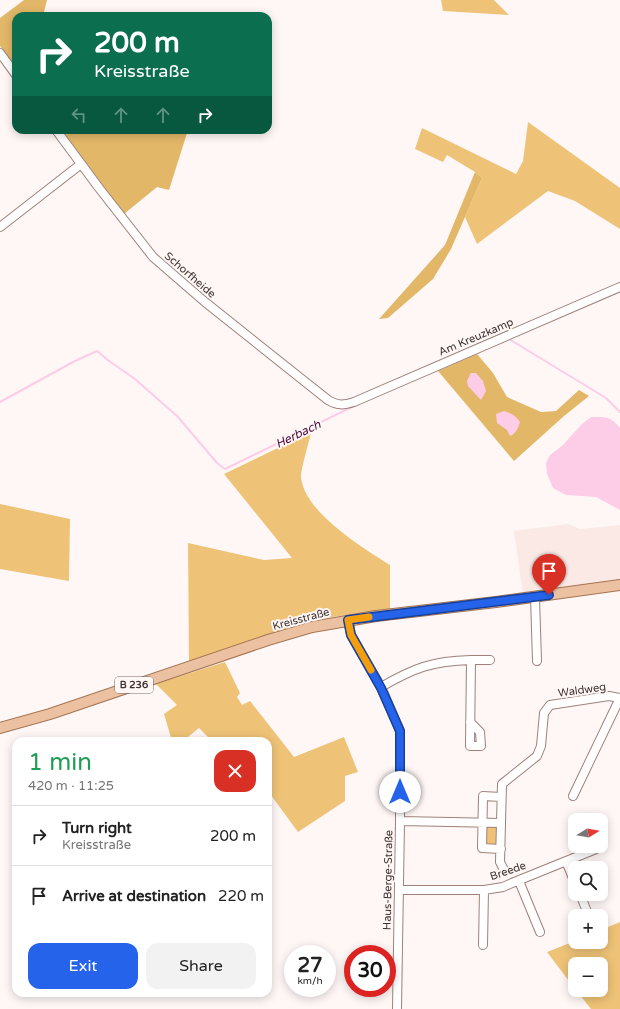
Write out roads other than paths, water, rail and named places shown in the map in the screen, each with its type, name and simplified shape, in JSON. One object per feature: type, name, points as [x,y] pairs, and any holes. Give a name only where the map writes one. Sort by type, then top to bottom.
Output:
[{"type":"main road","name":"Kreisstraße","points":[[0,728],[50,714],[290,633],[312,627],[348,620],[620,585]]},
{"type":"street","points":[[0,53],[12,70]]},
{"type":"street","name":"Schorfheide","points":[[59,134],[153,257],[205,302],[322,395],[335,404],[340,405]]},
{"type":"street","points":[[0,227],[81,164]]},
{"type":"street","name":"Am Kreuzkamp","points":[[340,405],[354,402],[620,288]]},
{"type":"street","points":[[535,597],[537,661]]},
{"type":"street","name":"Haus-Berge-Straße","points":[[348,620],[351,635],[381,688],[400,731],[397,1009]]},
{"type":"street","points":[[470,722],[471,660]]},
{"type":"street","points":[[381,688],[411,671],[439,662],[490,660]]},
{"type":"street","name":"Waldweg","points":[[501,797],[502,784],[536,756],[541,746],[544,712],[550,705],[609,696],[620,698],[573,796]]},
{"type":"street","points":[[501,849],[482,848],[483,796],[501,797],[501,849],[500,862],[503,868]]},
{"type":"street","points":[[400,821],[500,822]]},
{"type":"street","name":"Breede","points":[[399,890],[484,890],[503,887],[586,853]]},
{"type":"street","points":[[566,861],[568,866]]},
{"type":"street","points":[[519,881],[540,932]]},
{"type":"street","points":[[483,946],[484,890]]},
{"type":"waterway","name":"Herbach","points":[[509,339],[606,398],[620,412]]},
{"type":"waterway","name":"Herbach","points":[[0,402],[73,362],[97,351],[135,379],[178,417],[217,463],[225,469],[356,405]]}]
